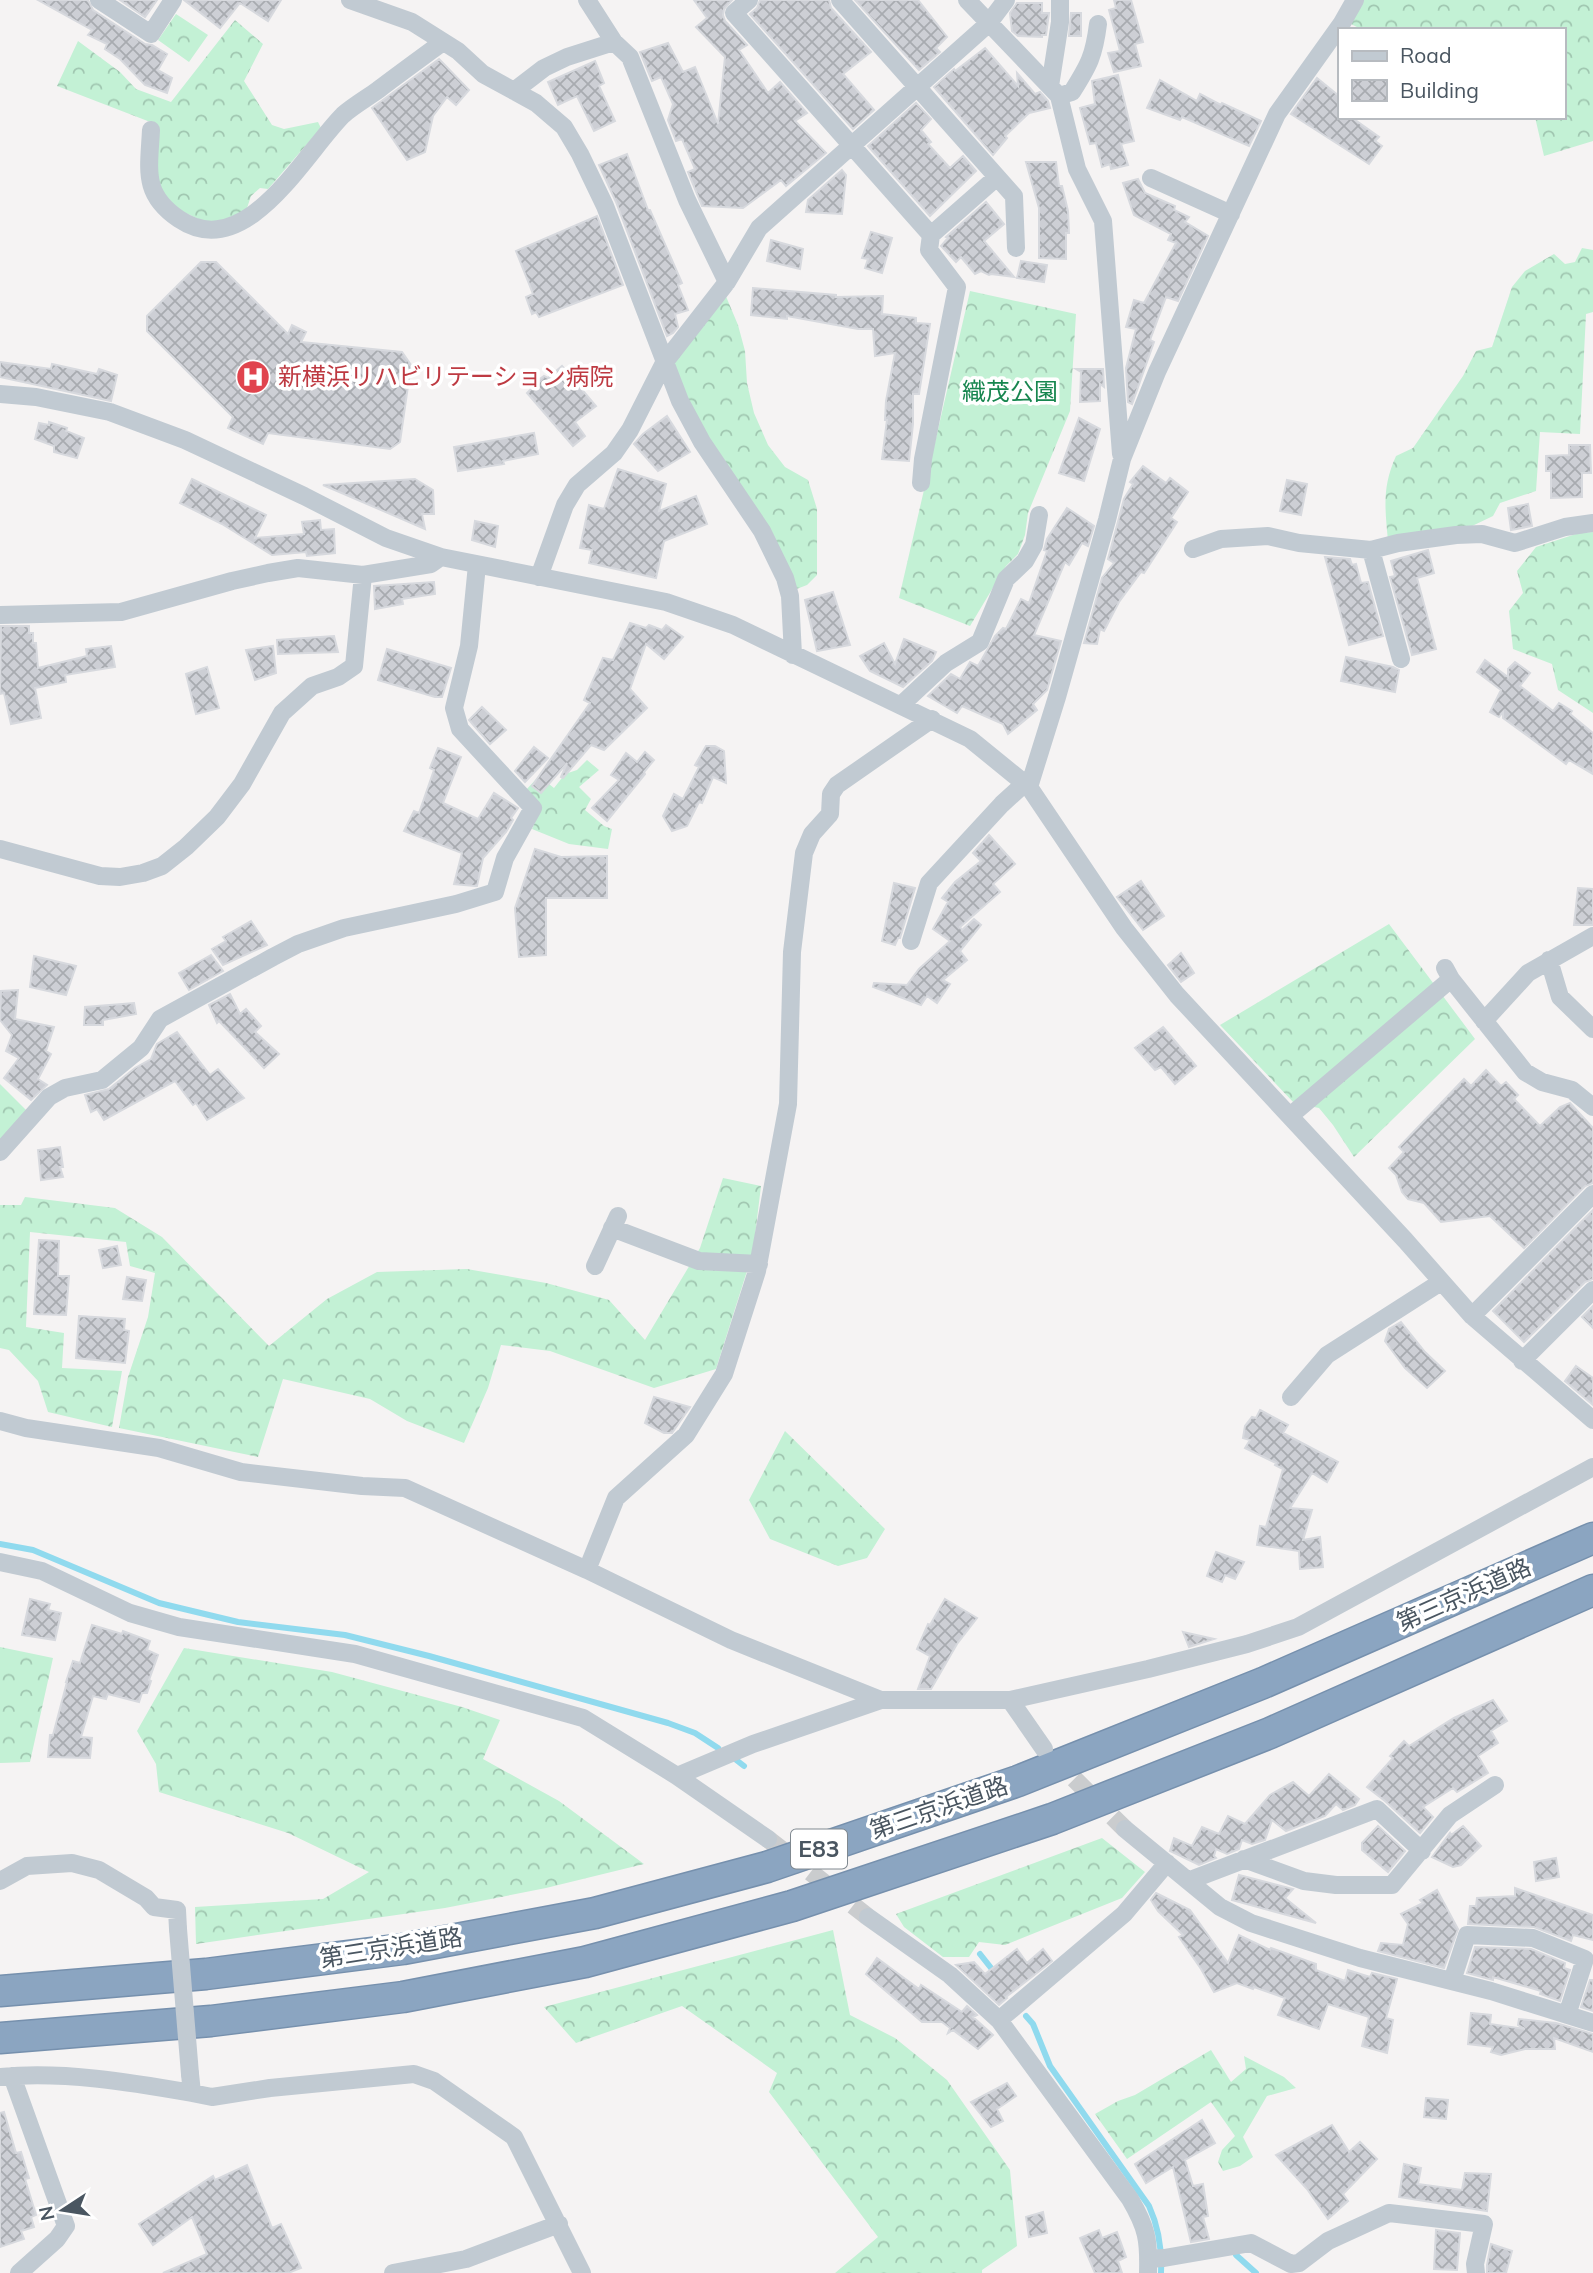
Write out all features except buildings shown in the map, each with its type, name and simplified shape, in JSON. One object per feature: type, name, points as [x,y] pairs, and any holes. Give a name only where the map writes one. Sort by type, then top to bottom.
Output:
[{"type":"highway","name":"第三京浜道路","points":[[0,1991],[206,1974],[403,1949],[595,1913],[767,1867],[1018,1781],[1263,1683],[1593,1538]]},
{"type":"highway","name":"第三京浜道路","points":[[0,2038],[211,2021],[403,1997],[585,1962],[792,1906],[1052,1818],[1193,1763],[1270,1732],[1593,1590]]},
{"type":"street","points":[[99,0],[151,34],[173,0]]},
{"type":"street","points":[[351,0],[412,22],[457,51],[483,74],[536,103],[564,127],[605,206],[680,401],[702,442],[762,531],[785,578],[790,596],[793,655]]},
{"type":"street","points":[[587,0],[614,42],[630,57],[687,200],[727,282]]},
{"type":"street","points":[[749,0],[734,13],[931,235]]},
{"type":"street","points":[[840,0],[1014,197],[1016,248]]},
{"type":"street","points":[[967,0],[1054,91],[1072,92],[1095,51],[1098,24]]},
{"type":"street","points":[[539,577],[565,505],[577,485],[614,453],[630,430],[664,363],[727,282],[759,228],[988,24],[1006,0]]},
{"type":"street","points":[[1060,0],[1054,91],[1077,169],[1103,221],[1122,459]]},
{"type":"street","points":[[1338,28],[1355,0]]},
{"type":"street","points":[[911,941],[929,883],[1002,804],[1027,785],[1086,596],[1122,459],[1157,372],[1277,114],[1338,29]]},
{"type":"street","points":[[151,130],[151,191],[168,212],[189,226],[211,231],[239,224],[261,209],[344,115],[443,42]]},
{"type":"street","points":[[514,91],[544,68],[567,57],[614,42]]},
{"type":"street","points":[[921,483],[923,459],[957,287],[929,250],[931,235],[996,177]]},
{"type":"street","points":[[1151,178],[1231,214]]},
{"type":"street","points":[[0,394],[36,397],[110,412],[197,445],[386,538],[441,557],[666,602],[733,625],[970,739],[1027,785],[1124,928],[1177,995],[1405,1240],[1472,1317],[1593,1420]]},
{"type":"street","points":[[901,705],[946,663],[980,642],[1006,579],[1025,561],[1034,545],[1039,516]]},
{"type":"street","points":[[1193,549],[1221,539],[1268,536],[1299,543],[1371,550],[1456,535],[1482,534],[1515,543],[1564,527],[1593,523]]},
{"type":"street","points":[[1371,550],[1401,659]]},
{"type":"street","points":[[0,615],[121,612],[232,581],[298,568],[363,575],[430,564],[441,557]]},
{"type":"street","points":[[0,1152],[49,1097],[65,1088],[102,1080],[141,1048],[160,1019],[273,957],[298,944],[344,928],[456,904],[495,892],[505,859],[533,808],[460,729],[454,708],[469,646],[477,565]]},
{"type":"street","points":[[0,849],[100,876],[120,877],[162,866],[217,817],[242,784],[282,713],[312,686],[338,677],[354,666],[363,575]]},
{"type":"street","points":[[587,1570],[616,1498],[686,1435],[724,1374],[759,1264],[788,1104],[792,952],[804,853],[812,834],[830,814],[831,794],[837,785],[932,719]]},
{"type":"street","points":[[1484,1021],[1528,973],[1593,936]]},
{"type":"street","points":[[1549,960],[1560,997],[1593,1029]]},
{"type":"street","points":[[1290,1116],[1448,974],[1531,1078],[1572,1090],[1593,1107]]},
{"type":"street","points":[[1472,1317],[1593,1194]]},
{"type":"street","points":[[595,1266],[615,1222],[699,1261],[759,1264]]},
{"type":"street","points":[[1291,1397],[1327,1355],[1441,1282]]},
{"type":"street","points":[[1522,1361],[1593,1290]]},
{"type":"street","points":[[0,1421],[26,1429],[159,1448],[241,1472],[362,1486],[405,1488],[587,1570],[731,1640],[881,1700]]},
{"type":"street","points":[[677,1776],[753,1744],[881,1700],[1010,1700],[1247,1644],[1298,1627],[1593,1467]]},
{"type":"street","points":[[0,1562],[42,1571],[130,1613],[179,1627],[355,1654],[583,1718],[677,1776],[768,1839]]},
{"type":"street","points":[[1010,1700],[1044,1749]]},
{"type":"street","points":[[1244,1859],[1304,1881],[1336,1885],[1392,1885],[1450,1815],[1494,1785]]},
{"type":"street","points":[[1188,1881],[1377,1809],[1422,1852]]},
{"type":"street","points":[[1125,1829],[1220,1907],[1251,1923],[1360,1958],[1452,1981],[1593,2023]]},
{"type":"street","points":[[0,1881],[27,1866],[72,1863],[99,1870],[146,1898],[154,1907],[177,1910],[192,2093]]},
{"type":"street","points":[[999,2020],[1124,1914],[1167,1863]]},
{"type":"street","points":[[868,1917],[950,1975],[999,2020],[1130,2199],[1142,2220],[1154,2262],[1251,2243],[1291,2264],[1299,2263],[1328,2241],[1389,2213],[1484,2224],[1475,2264],[1476,2273]]},
{"type":"street","points":[[1452,1981],[1467,1934],[1533,1938],[1585,1959],[1567,2015]]},
{"type":"street","points":[[19,2273],[57,2239],[66,2227],[6,2076],[60,2076],[105,2080],[212,2097],[270,2088],[414,2074],[433,2081],[514,2137],[582,2273]]},
{"type":"street","points":[[393,2273],[467,2259],[558,2224]]},
{"type":"green space","points":[[1362,0],[1593,0],[1593,141],[1544,156],[1535,119],[1565,119],[1565,28],[1359,28],[1351,24]]},
{"type":"green space","points":[[176,14],[208,35],[189,62],[158,40]]},
{"type":"green space","points":[[235,20],[263,44],[244,81],[272,125],[284,129],[318,122],[321,128],[268,189],[260,188],[251,196],[246,211],[211,225],[173,207],[157,188],[158,125],[57,86],[78,41],[120,72],[136,89],[171,102]]},
{"type":"green space","points":[[1582,248],[1593,250],[1593,312],[1586,314],[1580,434],[1540,432],[1536,491],[1500,503],[1493,516],[1470,527],[1388,541],[1387,488],[1396,456],[1413,448],[1463,376],[1476,351],[1492,347],[1512,287],[1525,271],[1554,254],[1565,264],[1575,262]]},
{"type":"green space","name":"織茂公園","points":[[970,291],[1076,314],[1070,411],[1028,513],[1025,535],[1018,554],[1006,566],[970,626],[899,598]]},
{"type":"green space","points":[[725,294],[745,351],[747,383],[754,413],[768,445],[785,467],[808,480],[817,509],[817,575],[807,585],[794,590],[707,440],[672,362]]},
{"type":"green space","points":[[1593,532],[1593,713],[1558,690],[1552,664],[1513,649],[1509,611],[1523,593],[1517,571],[1536,547],[1579,533]]},
{"type":"green space","points":[[587,760],[599,770],[579,787],[591,799],[585,810],[604,826],[612,829],[608,849],[569,844],[532,829],[541,808],[525,791],[539,776],[554,788],[565,774],[577,770]]},
{"type":"green space","points":[[1389,924],[1475,1039],[1354,1157],[1319,1108],[1294,1103],[1220,1025]]},
{"type":"green space","points":[[0,1084],[26,1110],[0,1141]]},
{"type":"green space","points":[[723,1178],[761,1186],[753,1252],[716,1369],[654,1388],[550,1351],[501,1345],[488,1388],[464,1443],[407,1421],[370,1399],[283,1379],[258,1457],[119,1428],[128,1377],[148,1317],[155,1273],[130,1266],[126,1242],[30,1232],[26,1327],[64,1333],[62,1368],[122,1371],[112,1427],[48,1412],[38,1381],[9,1350],[0,1348],[0,1205],[21,1205],[25,1197],[115,1208],[162,1237],[269,1346],[327,1299],[377,1272],[467,1269],[546,1283],[609,1300],[645,1340],[700,1248]]},
{"type":"green space","points":[[785,1431],[885,1529],[867,1558],[838,1566],[770,1539],[749,1500]]},
{"type":"green space","points":[[0,1647],[53,1658],[30,1762],[0,1763]]},
{"type":"green space","points":[[184,1648],[332,1672],[500,1720],[483,1759],[559,1801],[644,1864],[546,1888],[445,1908],[196,1944],[195,1907],[323,1899],[369,1872],[288,1833],[159,1792],[156,1764],[137,1731]]},
{"type":"green space","points":[[1102,1838],[1145,1872],[1122,1898],[1005,1945],[979,1942],[969,1957],[943,1957],[904,1927],[896,1914]]},
{"type":"green space","points":[[833,1930],[850,2015],[895,2038],[947,2080],[1010,2170],[1017,2246],[982,2270],[982,2273],[835,2273],[878,2237],[769,2092],[777,2073],[682,2006],[576,2043],[544,2007]]},
{"type":"green space","points":[[1211,2050],[1231,2082],[1246,2069],[1244,2056],[1284,2077],[1296,2088],[1267,2096],[1243,2137],[1253,2157],[1240,2166],[1223,2171],[1218,2162],[1222,2150],[1235,2136],[1211,2102],[1127,2159],[1095,2114],[1135,2095]]},
{"type":"waterway","points":[[0,1544],[33,1550],[159,1603],[238,1622],[345,1635],[429,1656],[668,1723],[695,1733],[718,1748]]},
{"type":"waterway","points":[[735,1759],[744,1766]]},
{"type":"waterway","points":[[980,1954],[995,1973]]},
{"type":"waterway","points":[[1026,2016],[1033,2024],[1050,2066],[1149,2206],[1159,2239],[1161,2273]]},
{"type":"waterway","points":[[1236,2255],[1256,2273]]},
{"type":"tunnel","points":[[1055,1760],[1125,1829]]},
{"type":"tunnel","points":[[768,1839],[868,1917]]},
{"type":"place","name":"新横浜リハビリテーション病院","points":[[253,377]]}]
